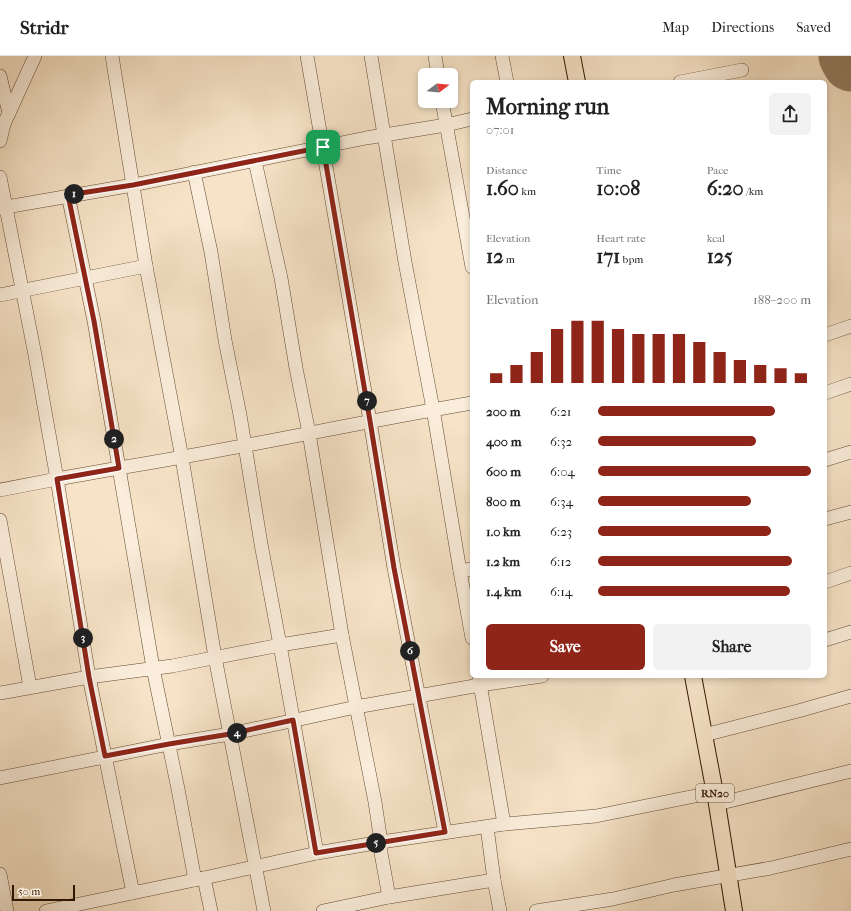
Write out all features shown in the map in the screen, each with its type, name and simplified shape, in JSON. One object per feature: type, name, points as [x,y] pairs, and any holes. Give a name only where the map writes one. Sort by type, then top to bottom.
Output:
[{"type":"main road","points":[[572,56],[578,80]]},
{"type":"main road","name":"RN20","points":[[693,678],[716,798],[734,911]]},
{"type":"street","points":[[0,141],[4,120],[35,56]]},
{"type":"street","points":[[112,56],[146,266],[182,458],[215,656],[264,911]]},
{"type":"street","points":[[307,56],[394,568],[445,832]]},
{"type":"street","points":[[371,56],[405,262],[466,570],[470,613]]},
{"type":"street","points":[[435,56],[437,68]]},
{"type":"street","points":[[502,56],[507,80]]},
{"type":"street","points":[[690,80],[742,70]]},
{"type":"street","points":[[0,76],[4,120]]},
{"type":"street","points":[[443,108],[470,256]]},
{"type":"street","points":[[3,207],[133,185],[470,119]]},
{"type":"street","points":[[255,161],[281,278],[296,368],[309,432],[342,635],[375,802],[381,842],[381,853],[389,897]]},
{"type":"street","points":[[194,172],[211,252],[225,340],[245,445],[261,544],[316,853]]},
{"type":"street","points":[[0,177],[3,207],[22,290],[57,479],[89,677],[133,893]]},
{"type":"street","points":[[68,195],[94,321],[153,668],[200,879],[212,911]]},
{"type":"street","points":[[0,295],[146,266]]},
{"type":"street","points":[[827,334],[851,326]]},
{"type":"street","points":[[827,392],[851,384]]},
{"type":"street","points":[[0,490],[182,458],[309,432],[470,403]]},
{"type":"street","points":[[827,459],[851,452]]},
{"type":"street","points":[[827,519],[851,512]]},
{"type":"street","points":[[0,520],[30,687]]},
{"type":"street","points":[[827,581],[851,573]]},
{"type":"street","points":[[827,639],[851,632]]},
{"type":"street","points":[[0,693],[342,635]]},
{"type":"street","points":[[0,778],[105,756],[230,734],[356,707],[418,696],[480,680],[511,678]]},
{"type":"street","points":[[480,680],[504,824]]},
{"type":"street","points":[[704,735],[851,696]]},
{"type":"street","points":[[46,911],[316,853],[445,832],[504,824],[596,816],[716,798],[851,771]]},
{"type":"street","points":[[487,827],[500,911]]},
{"type":"street","points":[[536,911],[613,899],[674,884],[771,868],[851,849]]},
{"type":"street","points":[[0,874],[7,911]]},
{"type":"street","points":[[323,911],[389,897],[494,880]]},
{"type":"runway","points":[[847,56],[851,63]]},
{"type":"route","points":[[323,147],[394,568],[445,832],[316,853],[293,720],[230,734],[105,756],[89,677],[57,479],[119,468],[94,321],[68,195],[133,185],[323,147]]}]
